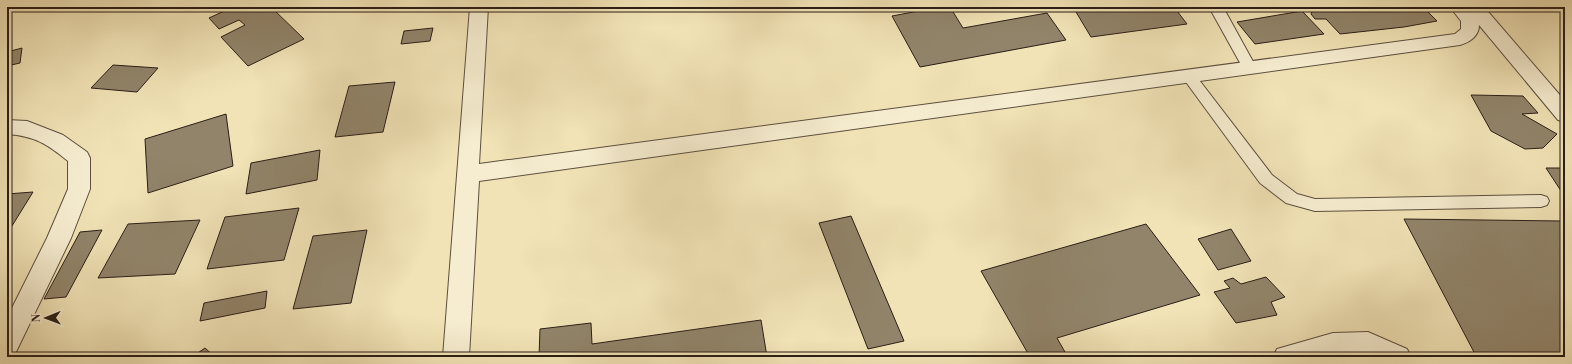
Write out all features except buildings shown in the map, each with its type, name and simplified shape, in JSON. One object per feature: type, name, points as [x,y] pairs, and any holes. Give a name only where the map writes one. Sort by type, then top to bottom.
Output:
[{"type":"street","points":[[456,357],[479,7]]},
{"type":"street","points":[[469,174],[1460,39],[1470,31],[1470,20],[1459,7]]},
{"type":"street","points":[[1474,7],[1565,115]]},
{"type":"street","points":[[7,127],[27,128],[56,140],[79,158],[79,189],[59,238],[7,344]]},
{"type":"street","points":[[1286,357],[1333,344],[1368,343],[1398,357]]},
{"type":"lane","points":[[1216,7],[1249,67]]},
{"type":"lane","points":[[1188,75],[1266,179],[1292,198],[1315,205],[1541,201]]}]
